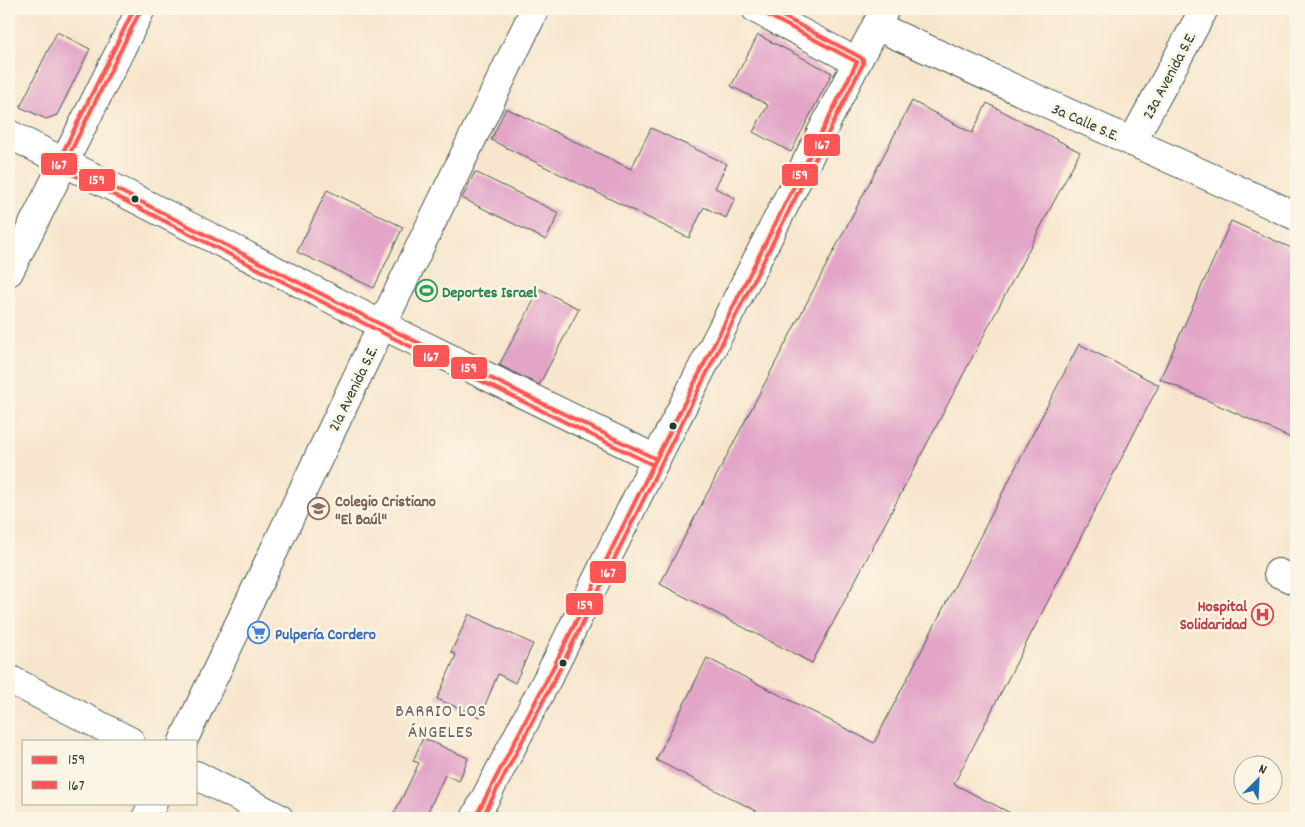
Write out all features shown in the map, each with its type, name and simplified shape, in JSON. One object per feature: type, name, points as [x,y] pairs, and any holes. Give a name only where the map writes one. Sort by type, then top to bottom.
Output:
[{"type":"street","points":[[9,272],[141,9]]},
{"type":"street","name":"21a Avenida S.E.","points":[[183,740],[535,9]]},
{"type":"street","points":[[756,9],[857,62]]},
{"type":"street","name":"23a Avenida S.E.","points":[[1132,142],[1204,9]]},
{"type":"street","points":[[475,818],[556,662],[656,459],[880,17]]},
{"type":"street","name":"3a Calle S.E.","points":[[880,17],[1132,142],[1296,216]]},
{"type":"street","points":[[9,134],[382,325],[656,459]]},
{"type":"street","points":[[9,679],[128,740]]},
{"type":"street","points":[[198,776],[279,818]]},
{"type":"street","points":[[146,818],[153,804]]},
{"type":"building","points":[[57,32],[90,49],[57,115],[46,119],[20,107]]},
{"type":"building","points":[[758,35],[832,73],[791,152],[753,132],[768,105],[731,86]]},
{"type":"building","points":[[912,101],[972,133],[987,103],[1080,152],[812,663],[660,584]]},
{"type":"building","points":[[506,108],[631,169],[651,128],[727,164],[715,188],[735,198],[726,218],[704,207],[689,238],[491,140]]},
{"type":"building","points":[[475,172],[559,213],[546,240],[462,198]]},
{"type":"building","points":[[327,190],[403,227],[374,288],[297,252]]},
{"type":"building","points":[[1231,221],[1296,250],[1296,427],[1291,438],[1160,379]]},
{"type":"building","points":[[540,289],[579,309],[539,385],[499,365]]},
{"type":"building","points":[[1079,344],[1159,385],[954,784],[1020,818],[770,818],[656,760],[707,658],[874,743]]},
{"type":"building","points":[[469,614],[533,644],[515,683],[498,674],[480,717],[437,699],[456,655],[451,652]]},
{"type":"building","points":[[423,738],[468,758],[459,781],[445,775],[425,818],[392,818],[419,763],[413,761]]},
{"type":"transit line","name":"167","points":[[134,9],[59,160],[61,168],[379,331],[653,465]]},
{"type":"transit line","name":"159","points":[[141,9],[65,163],[382,325],[656,459]]},
{"type":"transit line","name":"159","points":[[475,818],[556,662],[656,459],[857,62],[756,9]]},
{"type":"transit line","name":"167","points":[[482,818],[562,665],[863,64],[863,60],[860,57],[769,9]]},
{"type":"place","name":"Deportes Israel","points":[[426,291]]},
{"type":"place","name":"Colegio Cristiano \"El Baúl\"","points":[[319,509]]},
{"type":"place","name":"Hospital Solidaridad","points":[[1263,614]]},
{"type":"place","name":"Pulpería Cordero","points":[[259,633]]},
{"type":"district","name":"BARRIO LOS ÁNGELES","points":[[441,720]]}]
